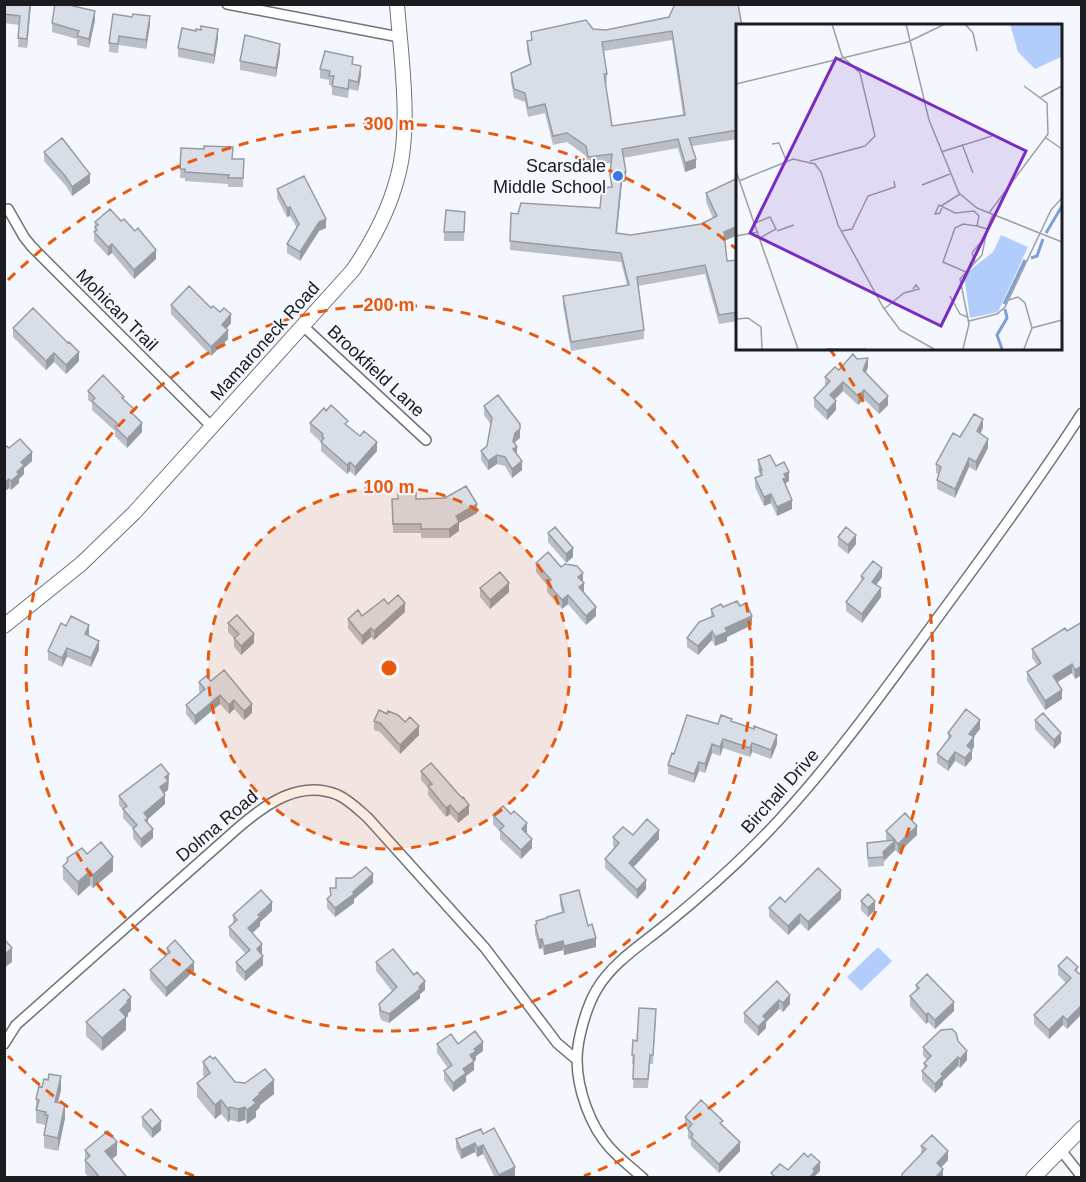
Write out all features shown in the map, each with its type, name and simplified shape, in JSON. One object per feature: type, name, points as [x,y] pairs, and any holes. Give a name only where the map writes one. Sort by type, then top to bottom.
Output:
[{"type":"street","points":[[227,4],[399,37]]},
{"type":"street","name":"Mamaroneck Road","points":[[4,626],[81,564],[134,513],[353,270],[366,251],[384,219],[398,178],[404,132],[397,4]]},
{"type":"street","name":"Mohican Trail","points":[[8,209],[32,248],[212,427]]},
{"type":"street","name":"Brookfield Lane","points":[[303,326],[426,440]]},
{"type":"street","name":"Birchall Drive","points":[[643,1178],[610,1149],[596,1128],[582,1092],[577,1060],[582,1028],[596,989],[620,962],[711,886],[766,834],[831,760],[954,596],[1058,451],[1082,413]]},
{"type":"street","name":"Dolma Road","points":[[4,1044],[16,1025],[239,827],[274,801],[294,793],[310,790],[337,795],[351,803],[368,818],[485,948],[557,1043],[577,1060]]},
{"type":"street","points":[[1033,1178],[1082,1128]]},
{"type":"street","points":[[1060,1149],[1082,1177]]},
{"type":"shaded area","points":[[878,947],[892,961],[861,991],[847,977]]},
{"type":"building","points":[[4,4],[30,4],[27,39],[18,38],[20,16],[4,14]]},
{"type":"building","points":[[55,4],[74,4],[73,6],[95,11],[89,39],[77,36],[79,31],[52,23]]},
{"type":"building","name":"Scarsdale Middle School","points":[[675,4],[738,4],[742,24],[736,24],[736,130],[689,138],[696,159],[685,163],[678,139],[622,149],[626,172],[622,173],[616,233],[631,235],[701,224],[717,216],[706,193],[736,179],[736,227],[724,232],[727,261],[736,260],[736,312],[719,315],[705,265],[637,277],[644,330],[571,342],[563,296],[629,285],[621,253],[510,241],[511,213],[518,214],[521,203],[600,208],[602,188],[612,187],[610,175],[612,154],[588,157],[586,146],[567,133],[553,136],[545,104],[528,108],[525,93],[514,89],[511,73],[531,64],[527,41],[532,40],[531,32],[586,20],[593,29],[606,30],[669,17]],"holes":[[[672,31],[685,115],[612,126],[602,42]]]},
{"type":"building","points":[[113,14],[132,17],[133,14],[150,16],[146,40],[119,36],[118,44],[109,43]]},
{"type":"building","points":[[201,26],[218,29],[214,55],[178,48],[182,28],[196,31],[196,29],[201,30]]},
{"type":"building","points":[[245,35],[280,44],[276,68],[240,61]]},
{"type":"building","points":[[325,51],[353,57],[352,64],[361,66],[358,82],[349,80],[348,89],[332,86],[334,76],[329,76],[330,71],[320,69]]},
{"type":"building","points":[[62,138],[90,174],[72,187],[44,152]]},
{"type":"building","points":[[204,146],[233,147],[232,159],[244,159],[243,178],[185,172],[185,169],[180,169],[181,148],[204,149]]},
{"type":"building","points":[[304,176],[326,219],[319,222],[300,252],[287,244],[299,224],[277,189]]},
{"type":"building","points":[[110,209],[135,231],[138,228],[156,250],[134,270],[112,244],[108,247],[94,232],[98,225],[95,222]]},
{"type":"building","points":[[446,210],[465,212],[464,232],[444,232]]},
{"type":"building","points":[[189,286],[211,308],[213,306],[220,312],[224,308],[231,314],[222,325],[228,330],[211,347],[171,305]]},
{"type":"building","points":[[33,308],[79,352],[66,365],[54,353],[46,361],[13,328]]},
{"type":"building","points":[[853,354],[857,359],[868,358],[863,370],[888,396],[879,405],[864,390],[858,396],[843,382],[830,395],[836,401],[827,411],[814,398],[830,381],[825,377],[835,367],[839,370]]},
{"type":"building","points":[[103,375],[135,410],[132,413],[142,423],[127,439],[115,427],[119,425],[92,401],[95,398],[88,391]]},
{"type":"building","points":[[498,395],[520,424],[520,429],[515,433],[513,441],[517,447],[513,449],[522,461],[512,469],[505,457],[497,455],[488,461],[481,451],[487,446],[492,418],[484,406]]},
{"type":"building","points":[[331,405],[348,421],[345,424],[360,436],[364,431],[377,442],[355,467],[350,462],[347,465],[321,442],[324,438],[323,434],[310,423],[324,408],[326,411]]},
{"type":"building","points":[[974,414],[983,419],[977,431],[988,439],[976,462],[969,458],[955,489],[937,480],[941,467],[936,464],[953,433],[960,437]]},
{"type":"building","points":[[20,439],[32,452],[21,462],[24,465],[17,472],[19,474],[11,481],[9,479],[4,483],[4,449],[7,446],[9,448]]},
{"type":"building","points":[[770,455],[776,466],[784,462],[789,472],[784,474],[786,478],[783,479],[792,500],[777,507],[771,494],[764,497],[755,478],[762,475],[758,460]]},
{"type":"building","points":[[466,486],[477,504],[456,516],[459,522],[449,529],[421,529],[421,524],[393,524],[392,499],[398,499],[398,493],[416,493],[416,499],[445,498]]},
{"type":"building","points":[[555,527],[573,548],[566,554],[548,533]]},
{"type":"building","points":[[846,527],[856,535],[848,545],[838,537]]},
{"type":"building","points":[[548,552],[561,567],[565,564],[577,566],[583,573],[578,577],[584,583],[579,587],[596,607],[586,616],[568,595],[562,600],[547,583],[551,580],[536,563]]},
{"type":"building","points":[[873,561],[882,568],[872,582],[881,588],[862,614],[846,602],[864,578],[861,576]]},
{"type":"building","points":[[500,572],[509,583],[490,600],[480,588]]},
{"type":"building","points":[[398,595],[405,603],[374,631],[371,628],[362,636],[348,619],[358,610],[362,616],[384,599],[388,604]]},
{"type":"building","points":[[737,601],[740,606],[746,603],[752,616],[725,628],[727,632],[715,637],[712,631],[698,646],[687,638],[699,622],[714,616],[711,609],[721,604],[723,607]]},
{"type":"building","points":[[237,615],[254,634],[241,646],[234,638],[239,634],[228,623]]},
{"type":"building","points":[[71,616],[89,625],[85,634],[99,641],[91,658],[67,648],[62,658],[48,651],[61,623],[66,626]]},
{"type":"building","points":[[1082,622],[1082,666],[1075,670],[1072,664],[1053,676],[1062,690],[1045,701],[1027,672],[1041,663],[1032,649],[1065,628],[1067,631]]},
{"type":"building","points":[[224,670],[252,704],[244,711],[234,700],[229,705],[220,695],[195,716],[186,705],[205,689],[199,682],[206,676],[211,681]]},
{"type":"building","points":[[966,709],[980,720],[969,734],[974,737],[967,746],[972,750],[965,758],[955,752],[948,762],[937,754],[951,736],[948,733]]},
{"type":"building","points":[[379,710],[387,714],[388,711],[398,715],[405,722],[410,717],[419,726],[400,745],[380,723],[374,721]]},
{"type":"building","points":[[1043,713],[1061,733],[1054,740],[1035,720]]},
{"type":"building","points":[[687,715],[718,724],[721,715],[732,719],[731,721],[754,729],[754,726],[777,735],[771,750],[752,743],[750,748],[723,739],[720,747],[712,744],[705,764],[699,762],[694,774],[668,765]]},
{"type":"building","points":[[431,763],[469,805],[458,814],[450,805],[446,808],[428,786],[432,784],[421,771]]},
{"type":"building","points":[[161,764],[169,774],[165,777],[168,781],[160,787],[165,795],[144,813],[148,818],[145,820],[153,829],[141,839],[133,829],[137,825],[123,809],[127,806],[119,796]]},
{"type":"building","points":[[503,806],[511,814],[514,811],[527,823],[522,829],[532,839],[521,850],[500,830],[504,826],[493,815]]},
{"type":"building","points":[[905,813],[917,826],[898,844],[895,841],[883,852],[884,857],[868,858],[867,843],[895,840],[886,831]]},
{"type":"building","points":[[647,819],[659,830],[629,863],[646,880],[637,890],[605,859],[619,843],[613,837],[623,827],[633,835]]},
{"type":"building","points":[[101,842],[113,857],[93,875],[90,871],[78,882],[63,866],[68,861],[67,858],[82,848],[87,854]]},
{"type":"building","points":[[366,867],[373,874],[353,892],[354,894],[335,908],[327,899],[331,895],[330,888],[336,888],[336,878],[352,878]]},
{"type":"building","points":[[818,868],[841,890],[808,922],[800,914],[788,926],[769,908],[780,897],[785,902]]},
{"type":"building","points":[[261,890],[272,902],[248,928],[262,944],[257,949],[263,956],[245,972],[236,962],[250,950],[229,927],[237,920],[233,915]]},
{"type":"building","points":[[579,890],[588,926],[592,924],[596,938],[564,946],[563,941],[544,946],[542,939],[539,940],[536,921],[564,912],[560,895]]},
{"type":"building","points":[[868,894],[875,901],[868,908],[861,901]]},
{"type":"building","points":[[175,940],[194,962],[166,988],[150,970],[170,952],[167,948]]},
{"type":"building","points":[[4,941],[12,948],[4,955]]},
{"type":"building","points":[[393,949],[414,975],[417,972],[425,981],[419,987],[420,989],[389,1014],[381,1011],[379,1004],[397,987],[376,962]]},
{"type":"building","points":[[1067,957],[1078,967],[1075,970],[1082,976],[1082,1005],[1067,1020],[1063,1016],[1049,1030],[1034,1015],[1071,978],[1058,966]]},
{"type":"building","points":[[927,974],[954,1002],[935,1020],[928,1013],[926,1015],[910,996],[919,988],[916,985]]},
{"type":"building","points":[[777,981],[790,995],[783,1003],[779,1000],[763,1016],[766,1019],[758,1027],[744,1013]]},
{"type":"building","points":[[124,989],[131,997],[120,1010],[126,1017],[102,1038],[86,1022]]},
{"type":"building","points":[[639,1008],[656,1009],[653,1055],[650,1055],[648,1079],[633,1079],[633,1040],[637,1041]]},
{"type":"building","points":[[952,1029],[958,1041],[967,1051],[941,1074],[943,1076],[935,1084],[922,1071],[927,1066],[924,1063],[931,1056],[923,1047],[941,1030]]},
{"type":"building","points":[[475,1031],[483,1042],[470,1055],[474,1061],[463,1069],[466,1073],[453,1083],[444,1071],[452,1065],[437,1044],[451,1034],[458,1044]]},
{"type":"building","points":[[210,1056],[213,1059],[215,1057],[235,1082],[245,1083],[265,1069],[274,1080],[259,1093],[253,1100],[256,1103],[247,1110],[245,1107],[228,1109],[221,1100],[215,1105],[197,1083],[210,1073],[203,1062]]},
{"type":"building","points":[[49,1074],[61,1076],[55,1102],[65,1104],[58,1138],[44,1135],[48,1115],[45,1115],[46,1112],[36,1110],[39,1086],[42,1087],[44,1079],[48,1080]]},
{"type":"building","points":[[701,1100],[723,1121],[720,1123],[740,1142],[719,1164],[691,1137],[693,1134],[688,1129],[692,1124],[685,1117]]},
{"type":"building","points":[[151,1109],[161,1121],[152,1129],[142,1117]]},
{"type":"building","points":[[494,1128],[515,1167],[499,1175],[483,1145],[477,1148],[475,1143],[461,1150],[456,1139],[481,1129],[483,1134]]},
{"type":"building","points":[[108,1131],[117,1142],[105,1151],[126,1176],[123,1178],[96,1178],[98,1175],[85,1160],[90,1156],[85,1150]]},
{"type":"building","points":[[932,1135],[948,1151],[937,1163],[943,1169],[937,1176],[939,1178],[902,1178],[902,1174],[926,1149],[921,1146]]},
{"type":"building","points":[[804,1153],[808,1157],[811,1154],[820,1162],[813,1169],[815,1171],[809,1178],[776,1178],[771,1173],[780,1164],[788,1170]]},
{"type":"place","name":"Scarsdale Middle School","points":[[618,176]]}]
